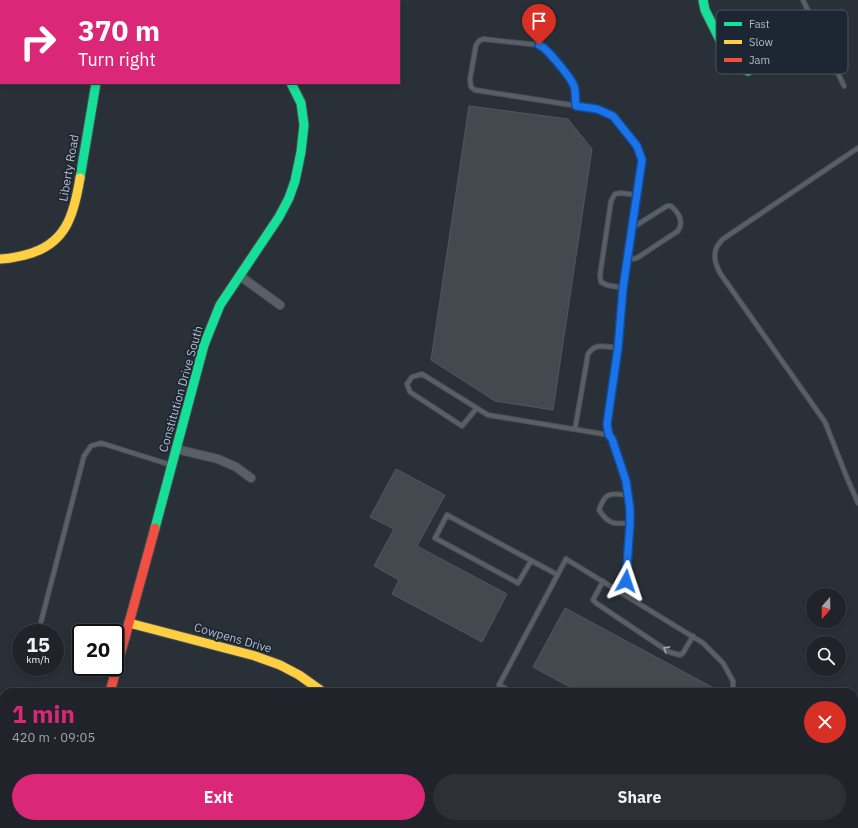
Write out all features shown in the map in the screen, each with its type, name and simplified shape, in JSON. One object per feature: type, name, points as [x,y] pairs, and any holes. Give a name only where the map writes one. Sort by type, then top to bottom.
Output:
[{"type":"street","points":[[703,0],[705,10],[716,32]]},
{"type":"street","name":"Liberty Road","points":[[0,259],[7,259],[33,253],[54,242],[68,224],[76,204],[96,84]]},
{"type":"street","name":"Constitution Drive South","points":[[111,688],[204,345],[220,305],[279,216],[289,198],[295,181],[301,152],[304,124],[301,103],[292,84]]},
{"type":"street","points":[[240,276],[280,305]]},
{"type":"street","points":[[176,449],[218,459],[236,467],[251,478]]},
{"type":"street","name":"Cowpens Drive","points":[[129,623],[262,658],[299,675],[317,688]]},
{"type":"lane","points":[[803,0],[808,10]]},
{"type":"lane","points":[[576,106],[575,88],[572,81],[543,47],[539,45],[483,39],[476,45],[470,79],[471,87],[475,90],[576,106],[597,109],[613,116],[637,146],[642,160],[623,288],[618,348],[607,424],[609,435],[612,439],[626,481],[630,523],[625,594]]},
{"type":"lane","points":[[838,74],[844,86]]},
{"type":"lane","points":[[858,148],[723,239],[717,244],[714,251],[715,264],[720,273],[825,422],[858,503]]},
{"type":"lane","points":[[623,288],[607,285],[601,282],[601,268],[612,201],[615,194],[621,193],[637,195]]},
{"type":"lane","points":[[627,260],[637,258],[678,231],[681,226],[681,221],[675,210],[671,206],[667,206],[632,228]]},
{"type":"lane","points":[[575,429],[588,354],[592,348],[598,346],[618,348]]},
{"type":"lane","points":[[477,408],[462,426],[410,392],[407,384],[412,377],[422,374],[477,408],[488,415],[609,435]]},
{"type":"lane","points":[[41,622],[84,456],[91,446],[101,443],[171,465]]},
{"type":"lane","points":[[627,495],[612,493],[602,499],[599,510],[605,520],[614,524],[630,523]]},
{"type":"lane","points":[[531,561],[518,583],[435,538],[447,515],[558,575]]},
{"type":"lane","points":[[503,688],[499,686],[566,558],[703,643],[723,663],[733,680],[733,688]]},
{"type":"lane","points":[[603,581],[593,600],[669,652],[680,655],[683,653],[693,636]]},
{"type":"building","points":[[469,106],[568,119],[592,149],[553,410],[495,401],[431,360]]},
{"type":"building","points":[[396,469],[445,495],[417,546],[507,594],[482,642],[392,594],[399,580],[374,566],[394,529],[370,517]]},
{"type":"building","points":[[565,608],[714,688],[572,688],[533,667]]},
{"type":"traffic: fast","points":[[703,0],[705,10],[716,32]]},
{"type":"traffic: fast","points":[[80,178],[96,84]]},
{"type":"traffic: fast","points":[[155,528],[204,345],[220,305],[279,217],[289,198],[295,181],[301,152],[304,125],[301,103],[292,84]]},
{"type":"traffic: slow","points":[[0,259],[22,256],[39,250],[50,244],[59,236],[66,227],[71,216],[78,192],[80,178]]},
{"type":"traffic: slow","points":[[129,623],[255,656],[280,665],[299,675],[317,688]]},
{"type":"traffic: jam","points":[[111,688],[155,528]]},
{"type":"route","points":[[539,45],[550,54],[572,81],[575,88],[576,106],[597,109],[613,116],[637,146],[642,160],[623,288],[618,348],[607,424],[609,435],[612,439],[626,481],[629,502],[630,523],[626,581]]}]
